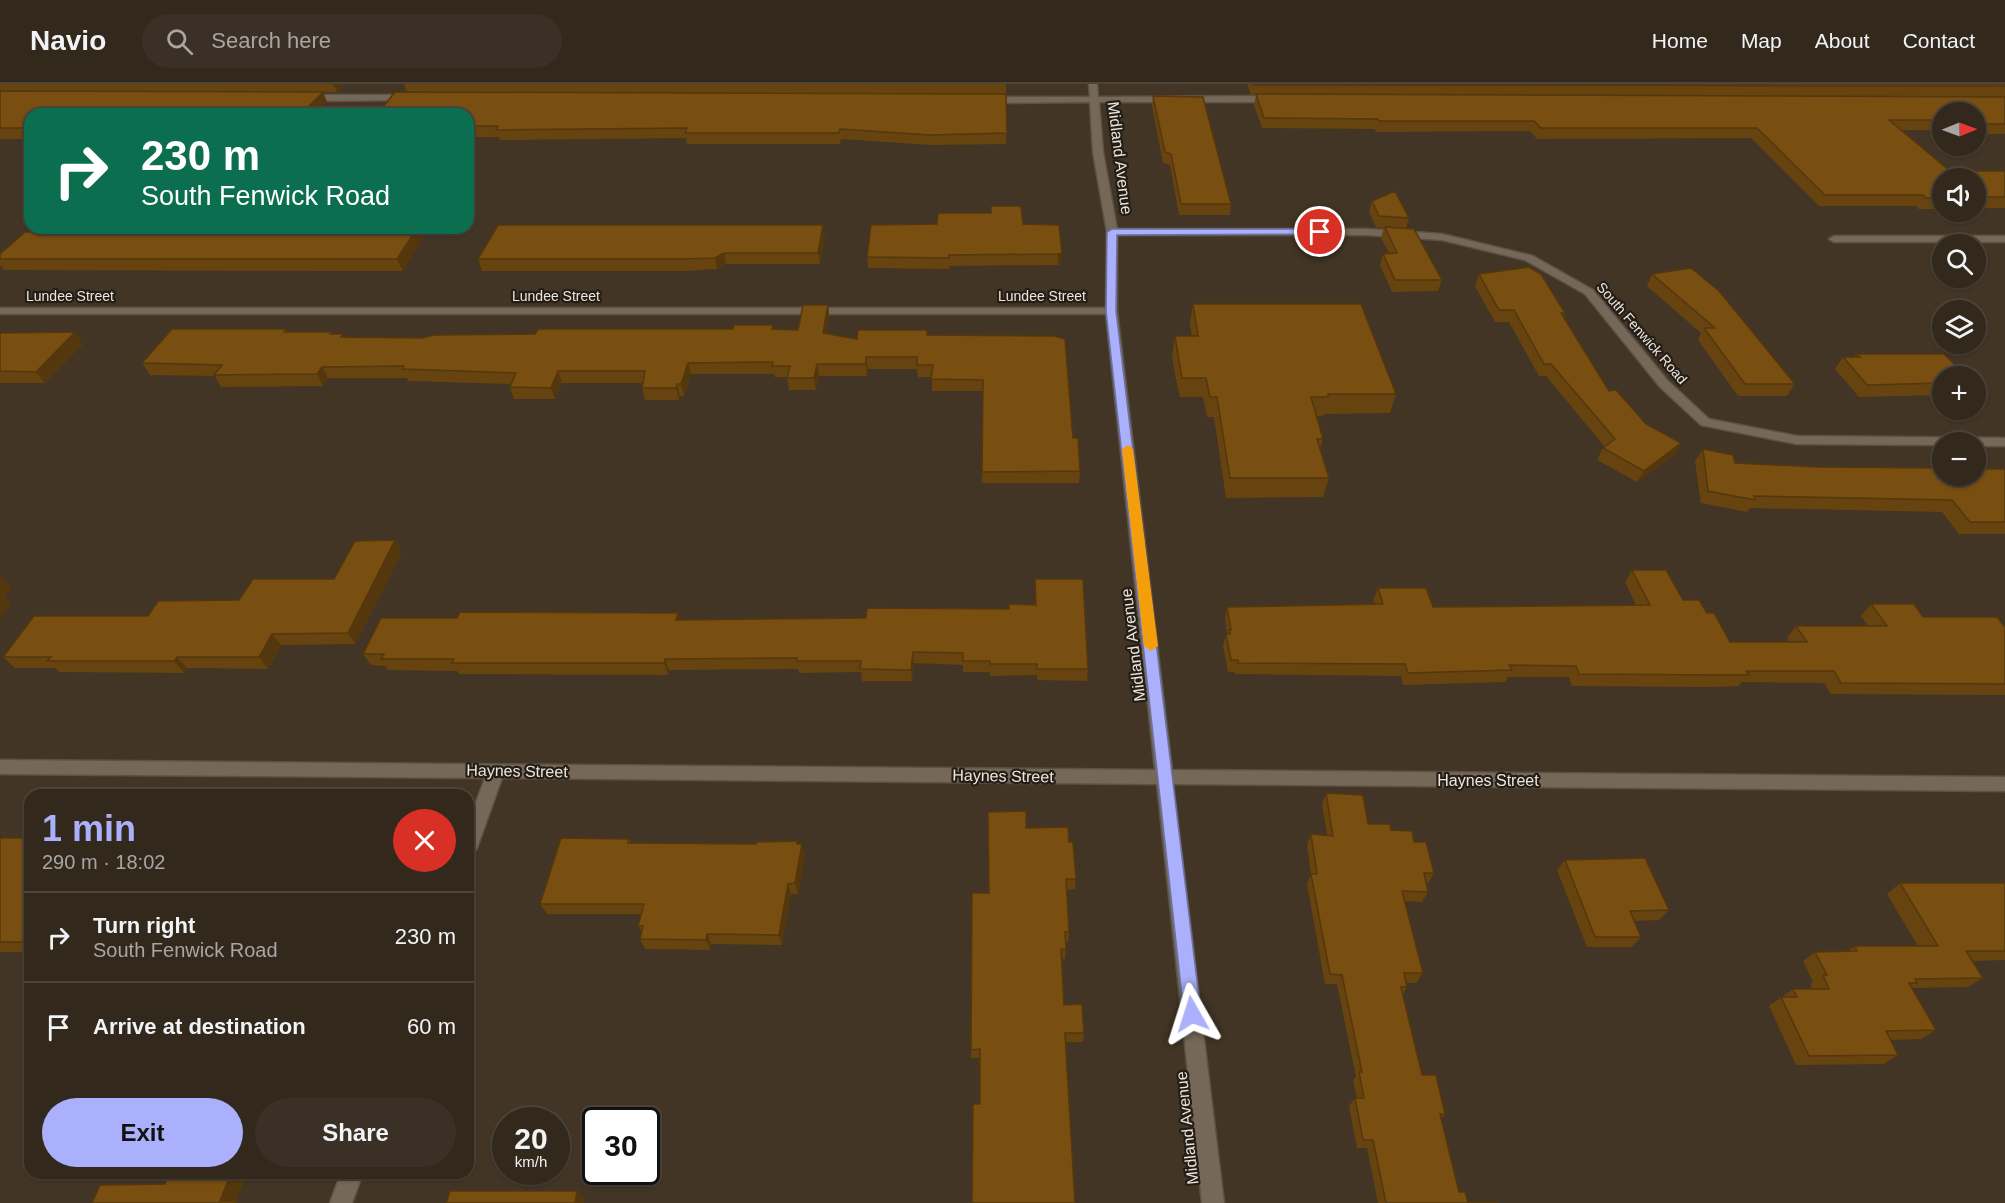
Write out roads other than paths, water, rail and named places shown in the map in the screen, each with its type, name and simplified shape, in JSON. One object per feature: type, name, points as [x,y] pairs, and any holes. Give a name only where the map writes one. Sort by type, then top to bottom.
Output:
[{"type":"street","name":"Midland Avenue","points":[[1093,84],[1098,152],[1112,232],[1111,311],[1213,1203]]},
{"type":"street","points":[[298,98],[417,98]]},
{"type":"street","points":[[976,100],[1287,99]]},
{"type":"street","name":"South Fenwick Road","points":[[1112,232],[1366,232],[1453,240],[1529,258],[1589,292],[1664,384],[1705,422],[1797,440],[2005,442]]},
{"type":"street","points":[[1834,239],[2005,239]]},
{"type":"street","name":"Lundee Street","points":[[0,311],[1111,311]]},
{"type":"street","name":"Haynes Street","points":[[0,767],[2005,784]]},
{"type":"street","points":[[474,832],[496,771]]},
{"type":"street","points":[[341,1203],[349,1179]]}]
